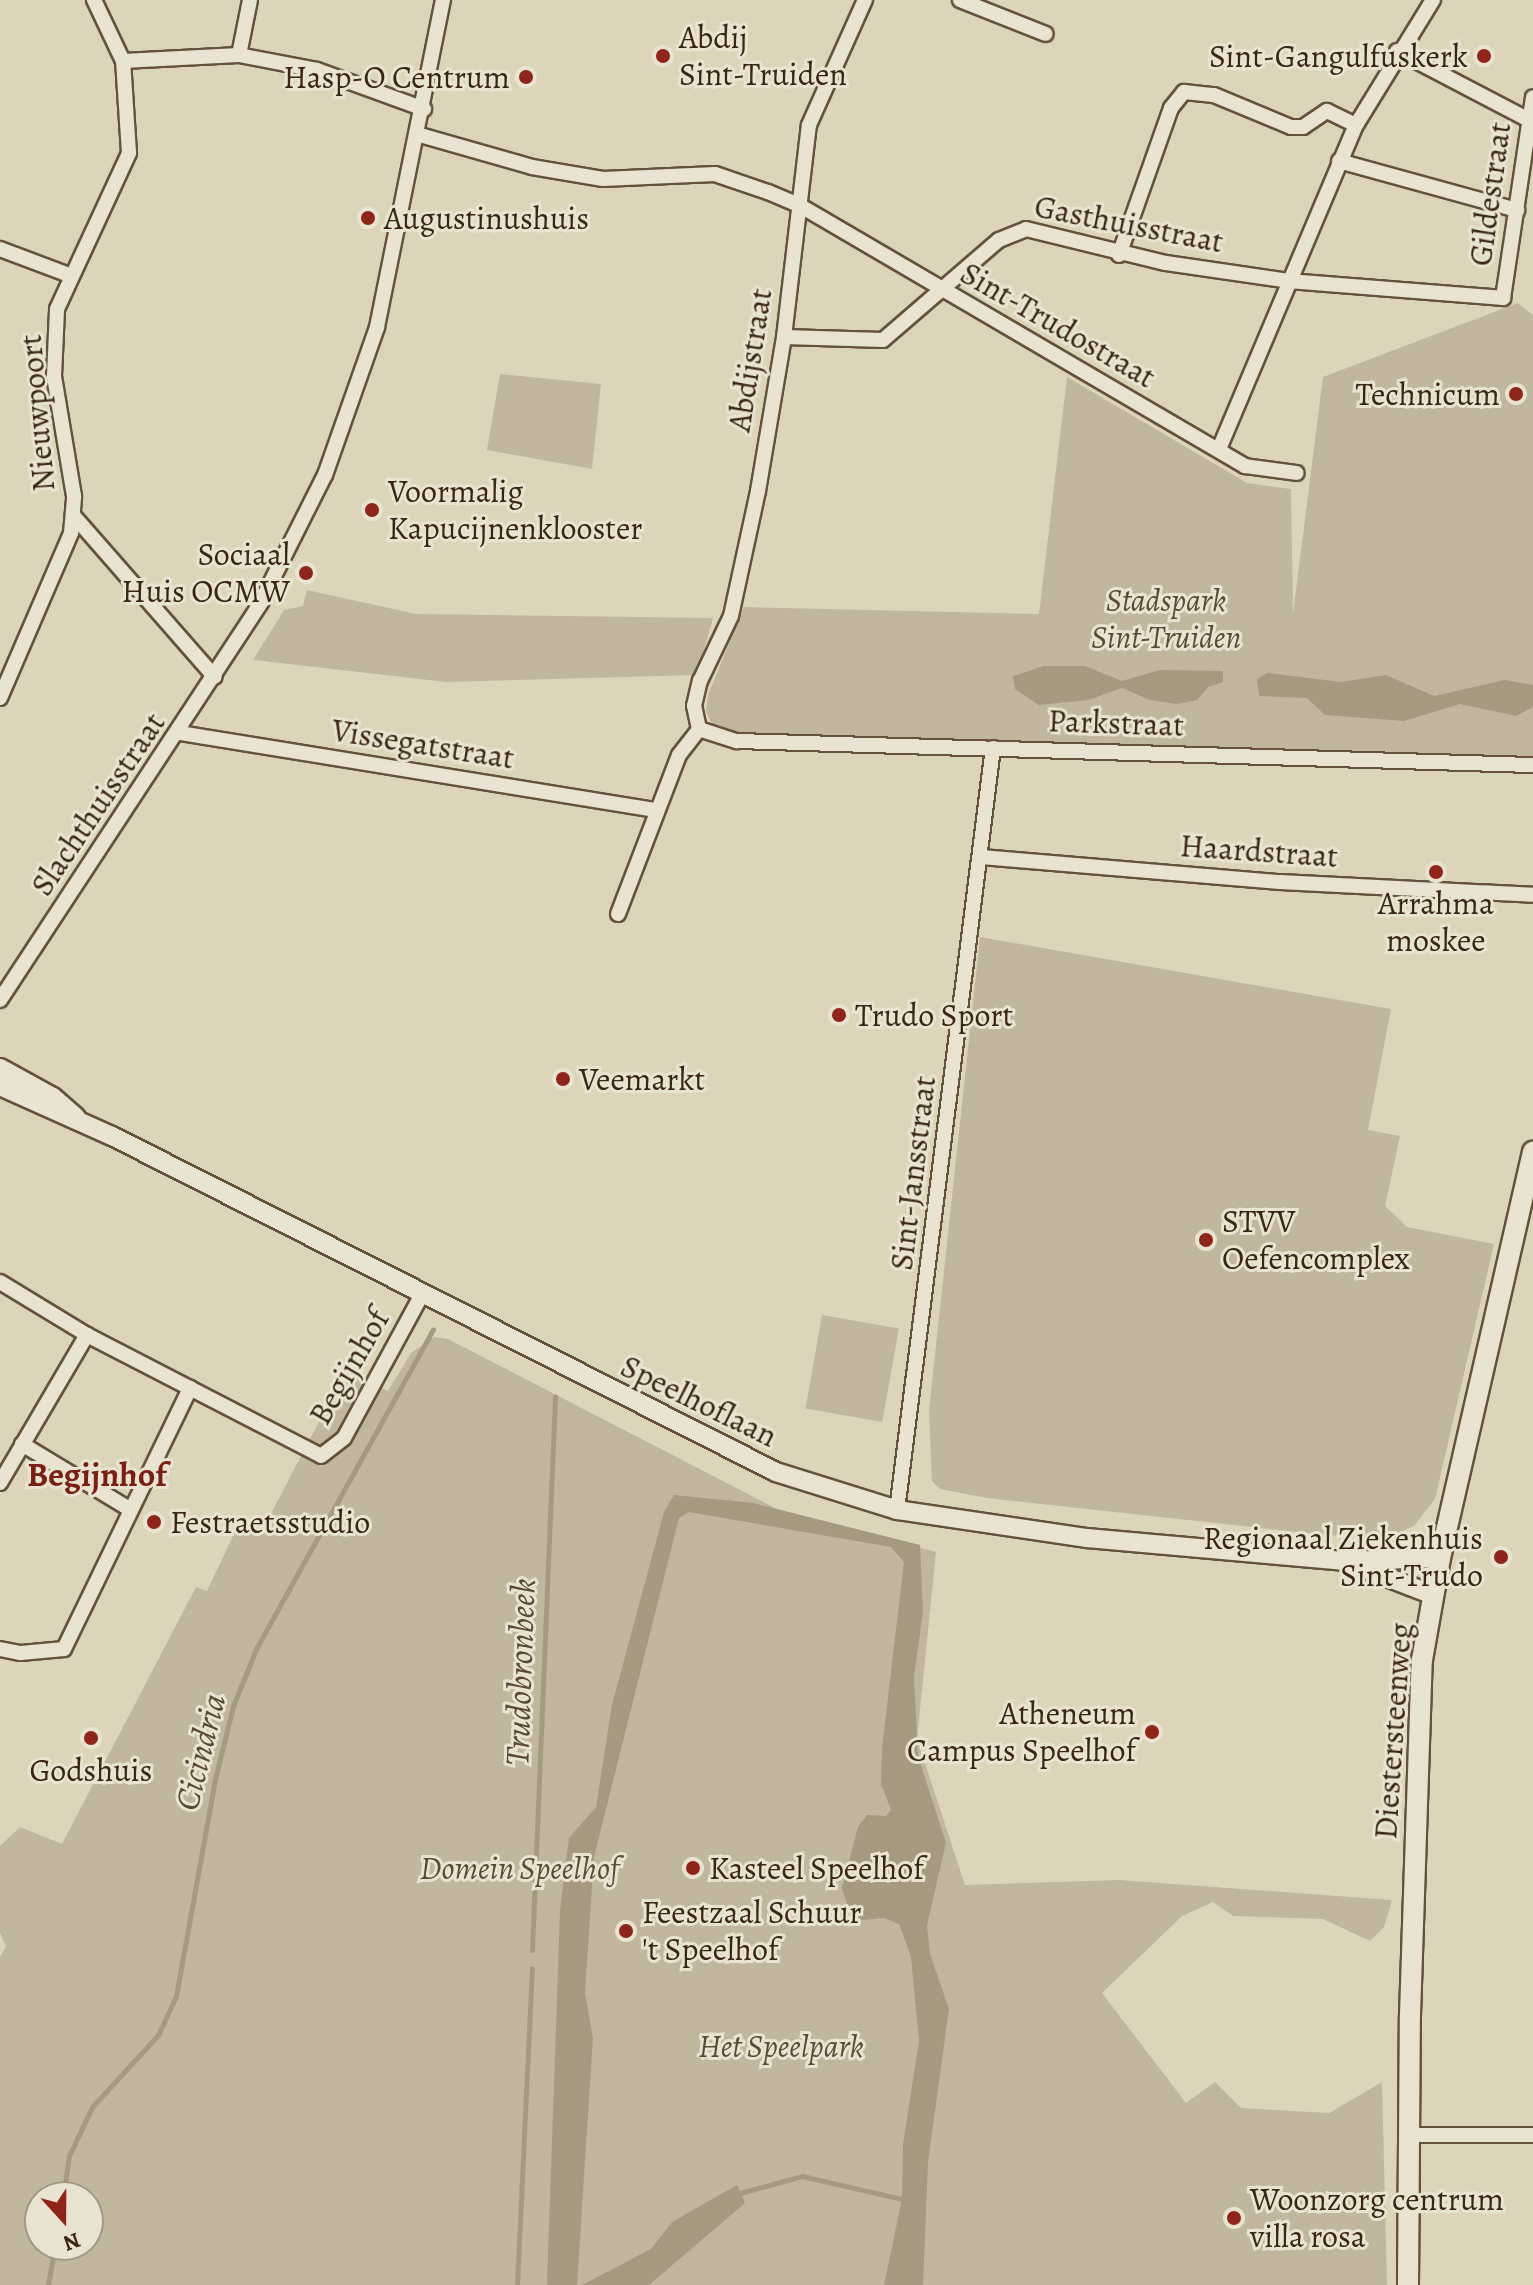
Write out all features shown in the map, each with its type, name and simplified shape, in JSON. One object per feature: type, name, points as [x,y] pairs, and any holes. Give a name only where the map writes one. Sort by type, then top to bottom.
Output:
[{"type":"main road","name":"Diestersteenweg","points":[[1408,2285],[1408,2135],[1419,1724],[1433,1595],[1533,1151]]},
{"type":"street","points":[[94,0],[123,61],[239,55],[317,70],[424,109]]},
{"type":"street","points":[[239,55],[250,0]]},
{"type":"street","name":"Slachthuisstraat","points":[[0,1000],[180,733],[289,552],[356,398],[377,327],[420,135],[443,0]]},
{"type":"street","name":"Abdijstraat","points":[[699,729],[694,706],[700,681],[731,616],[746,556],[784,337],[809,125],[865,0]]},
{"type":"street","points":[[960,0],[1046,34]]},
{"type":"street","points":[[1219,449],[1356,125],[1397,51],[1433,0]]},
{"type":"street","points":[[1397,51],[1529,120]]},
{"type":"street","name":"Nieuwpoort","points":[[123,61],[129,153],[69,275],[57,309],[53,343],[73,515],[215,677]]},
{"type":"street","points":[[1119,255],[1171,108],[1184,92],[1214,95],[1291,127],[1303,127],[1327,111],[1356,125]]},
{"type":"street","name":"Gildestraat","points":[[1503,298],[1533,97]]},
{"type":"street","name":"Sint-Trudostraat","points":[[420,135],[506,161],[603,179],[715,174],[799,205],[1245,466],[1297,473]]},
{"type":"street","points":[[1339,161],[1517,210]]},
{"type":"street","name":"Gasthuisstraat","points":[[784,337],[883,340],[999,240],[1026,229],[1119,255],[1289,281],[1503,298]]},
{"type":"street","points":[[0,249],[69,275]]},
{"type":"street","points":[[0,698],[71,533],[73,515]]},
{"type":"street","points":[[618,914],[679,755],[699,729]]},
{"type":"street","name":"Parkstraat","points":[[699,729],[719,740],[737,741],[1533,765]]},
{"type":"street","name":"Vissegatstraat","points":[[180,733],[657,810]]},
{"type":"street","name":"Sint-Jansstraat","points":[[897,1510],[993,748]]},
{"type":"street","name":"Haardstraat","points":[[981,857],[1280,882],[1533,895]]},
{"type":"street","name":"Speelhoflaan","points":[[0,1068],[53,1097],[81,1121]]},
{"type":"street","name":"Speelhoflaan","points":[[0,1086],[46,1111],[81,1121],[421,1296],[776,1472],[897,1510],[1087,1538],[1346,1561],[1440,1558]]},
{"type":"street","name":"Begijnhof","points":[[0,1282],[87,1335],[321,1456],[331,1453],[421,1296]]},
{"type":"street","points":[[0,1483],[87,1335]]},
{"type":"street","points":[[0,1649],[21,1653],[64,1649],[190,1388]]},
{"type":"street","points":[[22,1444],[131,1510]]},
{"type":"street","name":"Speelhoflaan","points":[[1346,1561],[1433,1595]]},
{"type":"street","points":[[1408,2135],[1533,2135]]},
{"type":"green space","name":"Stadspark Sint-Truiden","points":[[1518,303],[1533,315],[1533,757],[735,733],[712,724],[706,711],[708,695],[744,607],[1039,614],[1067,377],[1247,483],[1291,489],[1293,614],[1323,377]]},
{"type":"green space","points":[[500,374],[601,384],[592,469],[487,450]]},
{"type":"green space","points":[[307,590],[416,614],[713,618],[697,675],[446,682],[253,660],[284,610],[303,606]]},
{"type":"green space","name":"STVV Oefencomplex","points":[[980,937],[1391,1009],[1368,1130],[1400,1136],[1385,1206],[1407,1227],[1494,1244],[1435,1499],[1414,1526],[1387,1538],[1325,1535],[987,1498],[940,1489],[932,1481],[929,1410]]},
{"type":"green space","points":[[822,1315],[899,1329],[882,1422],[806,1409]]},
{"type":"green space","name":"Domein Speelhof","points":[[434,1337],[448,1339],[779,1510],[936,1552],[917,1739],[965,1885],[1120,1880],[1392,1900],[1384,1927],[1370,1941],[1323,1919],[1233,1916],[1213,1902],[1182,1916],[1102,1993],[1186,2103],[1215,2082],[1241,2108],[1329,2113],[1382,2082],[1387,2285],[0,2285],[0,1957],[6,1946],[0,1933],[0,1846],[20,1827],[62,1844],[196,1587],[207,1591],[241,1519],[263,1529],[346,1370],[388,1391],[411,1353]]},
{"type":"shaded area","points":[[1044,666],[1085,666],[1122,681],[1160,670],[1223,671],[1223,682],[1208,687],[1197,700],[1177,704],[1150,700],[1122,688],[1088,700],[1039,705],[1015,689],[1013,676]]},
{"type":"shaded area","points":[[1267,673],[1341,682],[1386,675],[1434,696],[1505,680],[1533,685],[1533,707],[1516,716],[1460,704],[1404,721],[1325,715],[1307,698],[1259,696],[1257,679]]},
{"type":"shaded area","points":[[674,1495],[753,1503],[920,1545],[923,1611],[914,1677],[918,1756],[946,1843],[927,1925],[930,1954],[949,2009],[928,2162],[923,2285],[884,2285],[902,2199],[903,2145],[919,2041],[911,1957],[899,1924],[884,1918],[852,1921],[842,1888],[858,1827],[867,1815],[886,1816],[891,1810],[881,1784],[882,1748],[904,1562],[891,1547],[689,1512],[679,1518],[594,1857],[585,1993],[593,2038],[577,2285],[547,2285],[560,1910],[569,1838],[596,1807],[612,1705],[664,1512]]},
{"type":"shaded area","points":[[737,2185],[745,2203],[649,2285],[582,2285],[651,2249],[672,2222]]},
{"type":"waterway","name":"Cicindria","points":[[65,2181],[69,2156],[92,2107],[158,2035],[176,1996],[215,1779],[233,1706],[257,1647],[433,1329]]},
{"type":"waterway","name":"Trudobronbeek","points":[[532,1950],[555,1396]]},
{"type":"waterway","name":"Trudobronbeek","points":[[517,2285],[532,1968]]},
{"type":"waterway","points":[[740,2193],[802,2176],[902,2199]]},
{"type":"waterway","name":"Cicindria","points":[[48,2285],[52,2261]]},
{"type":"place","name":"Abdij Sint-Truiden","points":[[663,56]]},
{"type":"place","name":"Sint-Gangulfuskerk","points":[[1484,56]]},
{"type":"place","name":"Hasp-O Centrum","points":[[526,77]]},
{"type":"place","name":"Augustinushuis","points":[[368,218]]},
{"type":"place","name":"Technicum","points":[[1516,394]]},
{"type":"place","name":"Voormalig Kapucijnenklooster","points":[[372,510]]},
{"type":"place","name":"Sociaal Huis OCMW","points":[[306,573]]},
{"type":"place","name":"Arrahma moskee","points":[[1436,872]]},
{"type":"place","name":"Trudo Sport","points":[[839,1015]]},
{"type":"place","name":"Veemarkt","points":[[563,1079]]},
{"type":"place","name":"STVV Oefencomplex","points":[[1206,1240]]},
{"type":"place","name":"Festraetsstudio","points":[[154,1522]]},
{"type":"place","name":"Regionaal Ziekenhuis Sint-Trudo","points":[[1501,1557]]},
{"type":"place","name":"Atheneum Campus Speelhof","points":[[1152,1732]]},
{"type":"place","name":"Godshuis","points":[[91,1738]]},
{"type":"place","name":"Kasteel Speelhof","points":[[693,1868]]},
{"type":"place","name":"Feestzaal Schuur 't Speelhof","points":[[626,1931]]},
{"type":"place","name":"Woonzorg centrum villa rosa","points":[[1234,2218]]},
{"type":"district","name":"Begijnhof","points":[[97,1475]]},
{"type":"park label","name":"Het Speelpark","points":[[781,2046]]}]
